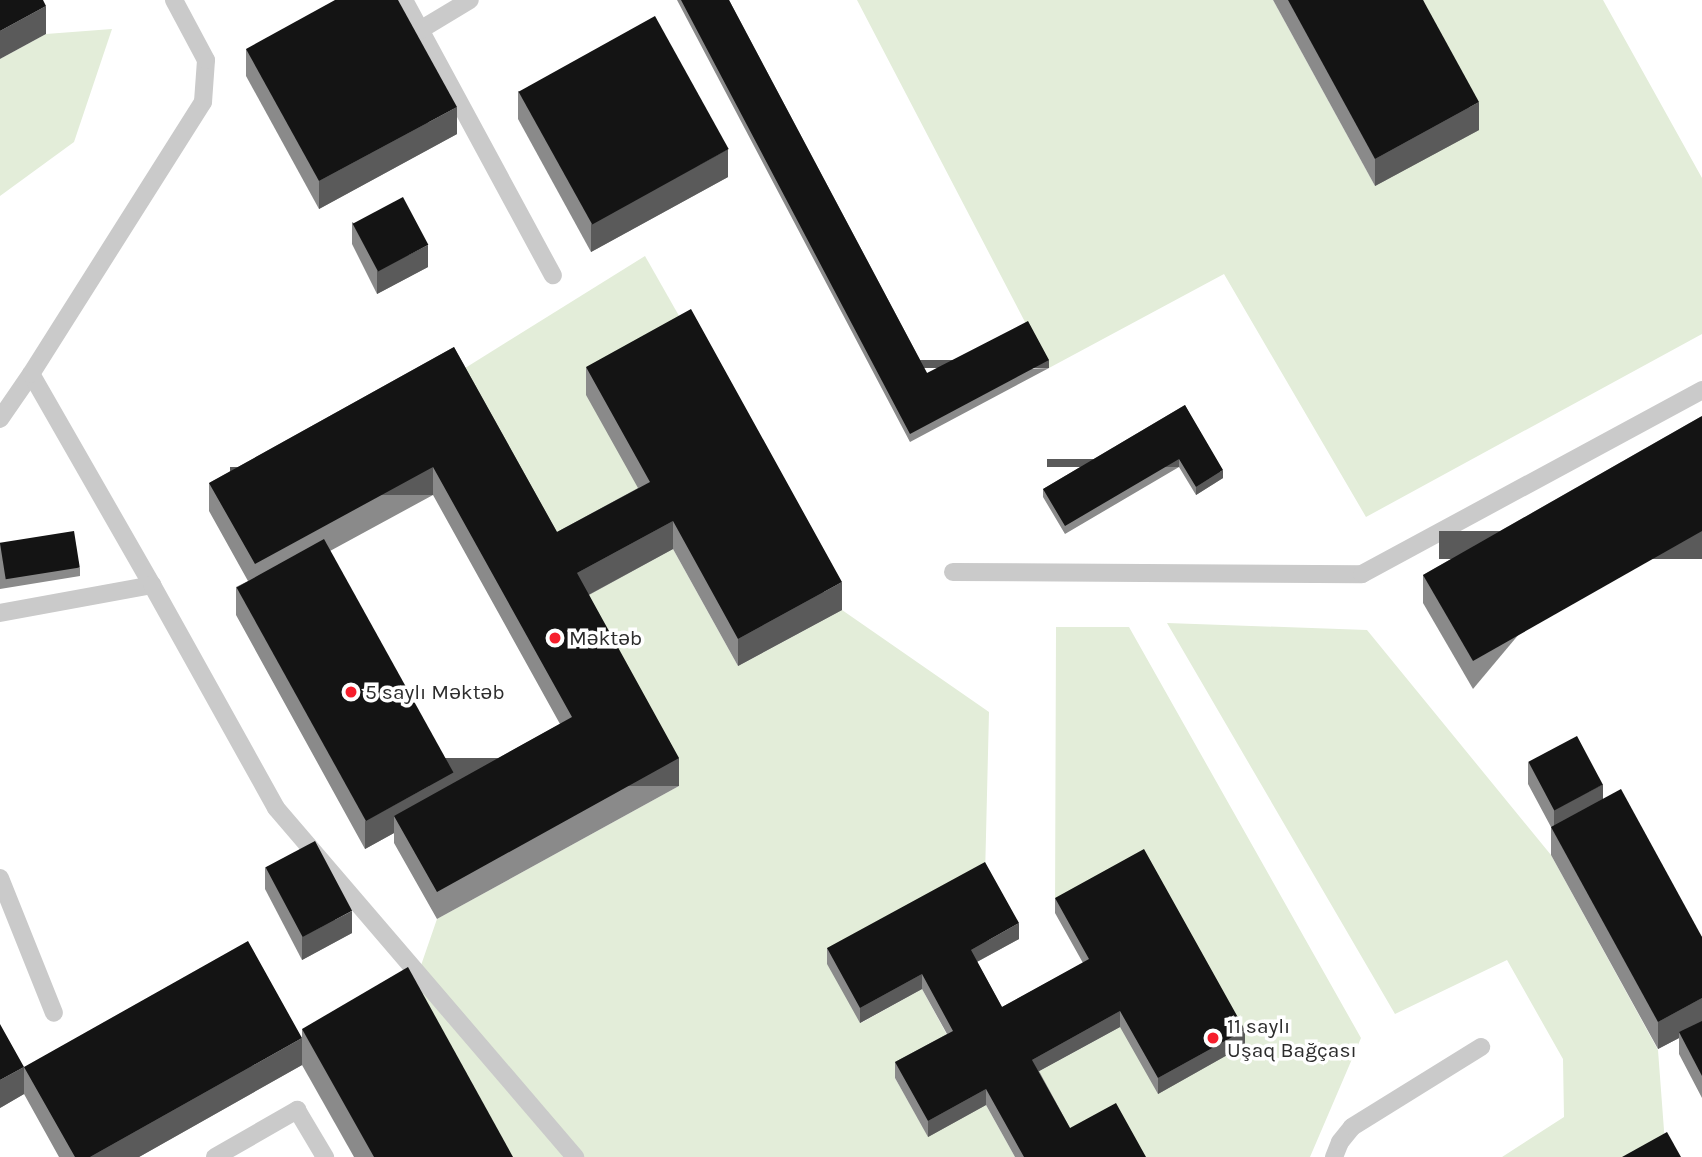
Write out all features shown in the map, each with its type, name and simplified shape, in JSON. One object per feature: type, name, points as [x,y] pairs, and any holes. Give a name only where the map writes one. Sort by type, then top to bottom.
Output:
[{"type":"lane","points":[[0,419],[204,102],[206,61],[174,0]]},
{"type":"lane","points":[[404,0],[552,275]]},
{"type":"lane","points":[[420,30],[470,0]]},
{"type":"lane","points":[[31,374],[276,808],[575,1157]]},
{"type":"lane","points":[[953,572],[1362,574],[1702,390]]},
{"type":"lane","points":[[0,613],[152,585]]},
{"type":"lane","points":[[0,878],[54,1013]]},
{"type":"lane","points":[[1334,1157],[1340,1142],[1352,1127],[1480,1047]]},
{"type":"lane","points":[[215,1157],[297,1110],[325,1157]]},
{"type":"green space","points":[[857,0],[1273,0],[1375,186],[1408,0],[1603,0],[1702,178],[1702,334],[1366,517],[1224,274],[1049,368]]},
{"type":"green space","points":[[112,29],[74,142],[0,196],[0,59],[46,34]]},
{"type":"green space","points":[[645,256],[691,337],[650,509],[557,560],[454,375]]},
{"type":"green space","points":[[673,549],[738,666],[842,610],[989,712],[985,877],[861,1023],[922,989],[953,1046],[895,1078],[928,1136],[986,1105],[1015,1157],[493,1157],[408,1003],[437,919],[679,786],[577,601]]},
{"type":"green space","points":[[1167,623],[1367,630],[1551,855],[1658,1050],[1666,1157],[1502,1157],[1564,1117],[1563,1059],[1507,960],[1395,1014]]},
{"type":"green space","points":[[1056,627],[1129,627],[1361,1038],[1310,1157],[1137,1157],[1070,1144],[1032,1075],[1120,1027],[1245,1045],[1055,913]]},
{"type":"building","points":[[0,0],[43,0],[46,6],[0,31]]},
{"type":"building","points":[[335,0],[398,0],[457,107],[319,181],[246,49]]},
{"type":"building","points":[[681,0],[729,0],[927,373],[1028,321],[1049,360],[910,434]]},
{"type":"building","points":[[1288,0],[1423,0],[1479,102],[1375,159]]},
{"type":"building","points":[[655,16],[729,149],[592,225],[519,92]]},
{"type":"building","points":[[403,197],[428,245],[378,271],[353,224]]},
{"type":"building","name":"Məktəb","points":[[691,309],[842,582],[738,639],[673,521],[577,573],[679,758],[437,892],[394,816],[572,717],[433,467],[255,564],[209,483],[454,347],[557,532],[650,482],[586,367]]},
{"type":"building","points":[[1185,405],[1223,470],[1196,487],[1179,459],[1065,526],[1043,489]]},
{"type":"building","points":[[1702,416],[1702,531],[1473,661],[1423,575]]},
{"type":"building","points":[[74,531],[80,568],[6,579],[0,543]]},
{"type":"building","points":[[324,539],[453,773],[366,821],[237,587]]},
{"type":"building","points":[[1577,736],[1603,785],[1554,810],[1528,762]]},
{"type":"building","points":[[1621,789],[1702,937],[1702,998],[1658,1022],[1551,827]]},
{"type":"building","points":[[315,841],[352,911],[303,937],[266,867]]},
{"type":"building","points":[[1144,849],[1245,1030],[1158,1078],[1120,1011],[1032,1060],[1070,1128],[1116,1103],[1146,1157],[1024,1157],[986,1089],[928,1121],[895,1062],[953,1031],[922,974],[860,1008],[827,948],[985,862],[1019,923],[971,950],[1002,1007],[1089,959],[1055,898]]},
{"type":"building","points":[[248,941],[302,1038],[90,1157],[75,1157],[24,1067]]},
{"type":"building","points":[[408,967],[513,1157],[374,1157],[302,1029]]},
{"type":"building","points":[[1702,1021],[1702,1076],[1679,1032]]},
{"type":"building","points":[[0,1024],[24,1067],[0,1080]]},
{"type":"building","points":[[1667,1132],[1681,1157],[1622,1157]]},
{"type":"place","name":"Məktəb","points":[[555,638]]},
{"type":"place","name":"5 saylı Məktəb","points":[[351,692]]},
{"type":"place","name":"11 saylı Uşaq Bağçası","points":[[1213,1038]]}]
